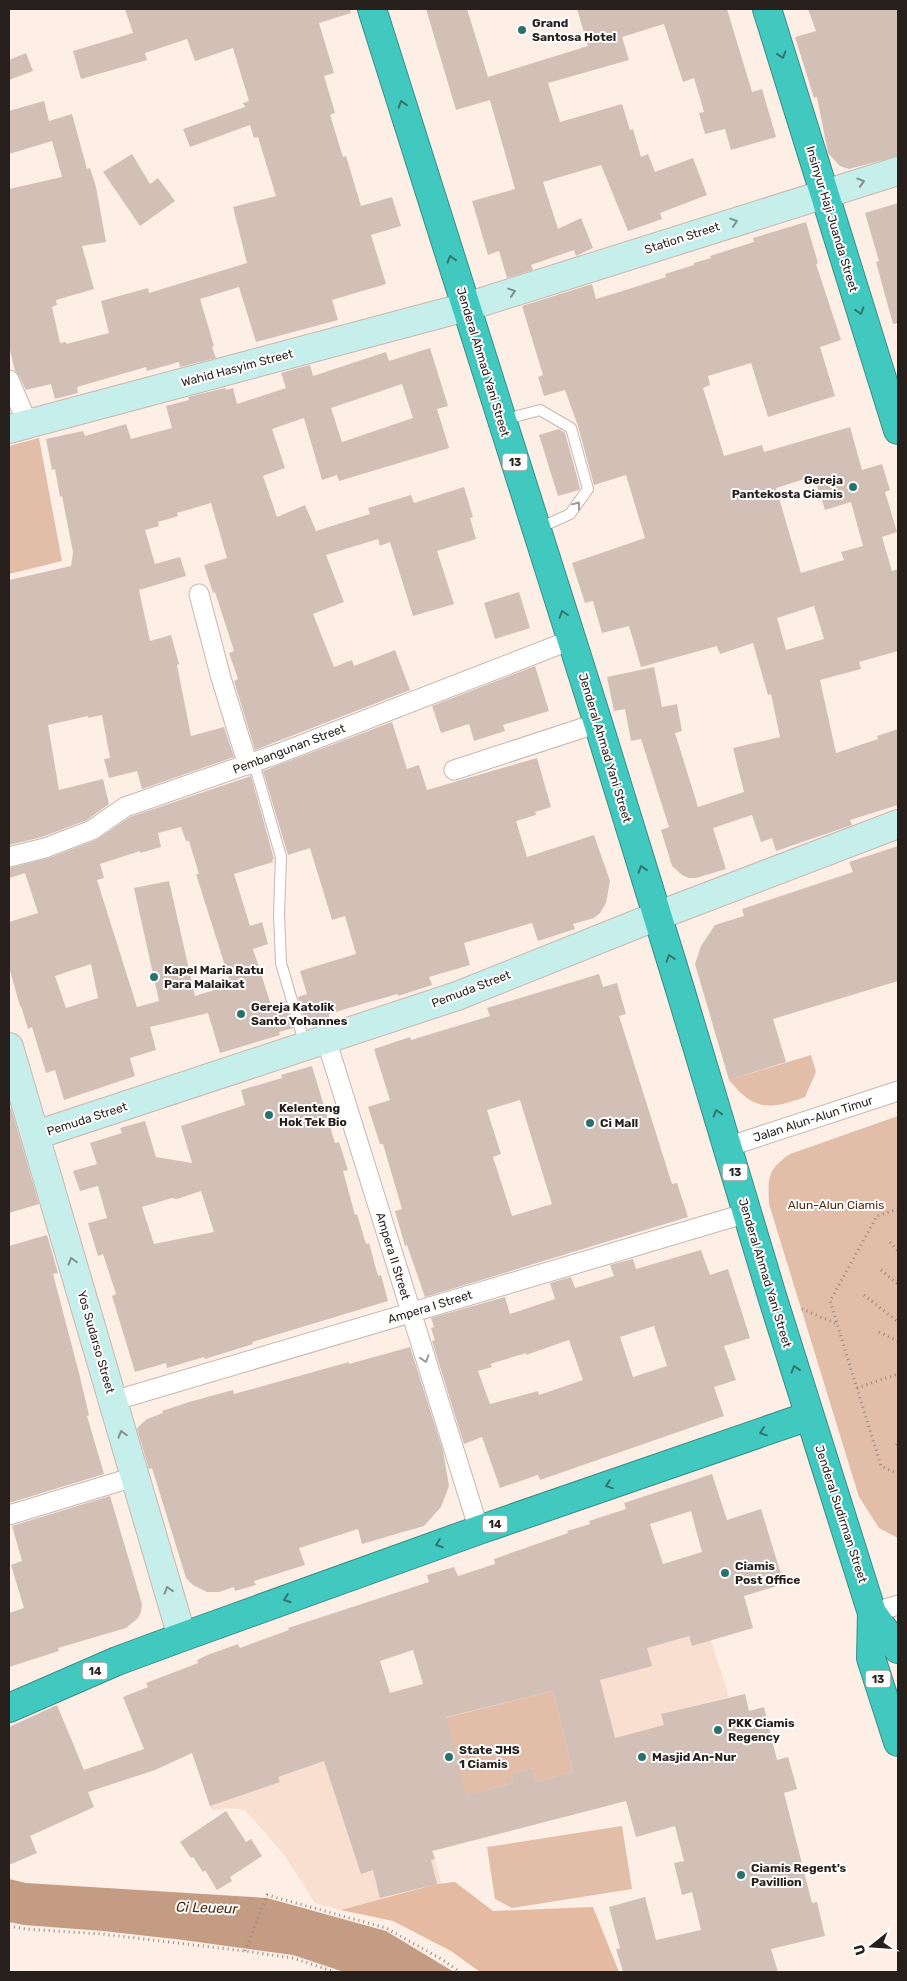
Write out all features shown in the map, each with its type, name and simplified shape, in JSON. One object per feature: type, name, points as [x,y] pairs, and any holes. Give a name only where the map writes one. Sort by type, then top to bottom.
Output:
[{"type":"highway","name":"Jenderal Ahmad Yani Street","points":[[372,9],[598,723],[809,1416]]},
{"type":"highway","name":"Insinyur Haji Juanda Street","points":[[767,9],[898,430]]},
{"type":"highway","name":"14","points":[[9,1708],[117,1661],[182,1637],[479,1530],[809,1416]]},
{"type":"highway","name":"Jenderal Sudirman Street","points":[[809,1416],[872,1613],[898,1649]]},
{"type":"highway","name":"Jenderal Sudirman Street","points":[[872,1613],[871,1658],[898,1742]]},
{"type":"street","name":"Station Street","points":[[466,307],[898,171]]},
{"type":"street","name":"Wahid Hasyim Street","points":[[18,427],[466,307]]},
{"type":"street","points":[[9,380],[18,427]]},
{"type":"street","points":[[199,594],[221,678],[251,764]]},
{"type":"street","name":"Pembangunan Street","points":[[9,857],[45,848],[92,830],[124,807],[251,764],[571,640]]},
{"type":"street","points":[[454,770],[598,723]]},
{"type":"street","name":"Pemuda Street","points":[[36,1136],[457,996],[657,916],[898,824]]},
{"type":"street","name":"Ampera II Street","points":[[316,1042],[411,1312],[479,1530]]},
{"type":"street","name":"Yos Sudarso Street","points":[[9,1047],[15,1089],[36,1136],[182,1637]]},
{"type":"street","name":"Jalan Alun-Alun Timur","points":[[727,1147],[898,1091]]},
{"type":"street","name":"Ampera I Street","points":[[113,1401],[747,1213]]},
{"type":"street","points":[[9,1515],[134,1477]]},
{"type":"street","points":[[872,1613],[898,1606]]},
{"type":"lane","points":[[502,420],[540,410],[571,428],[588,489],[570,514],[536,530]]},
{"type":"lane","points":[[251,764],[281,857],[279,914],[281,963],[316,1042]]},
{"type":"path","points":[[898,1209],[878,1216],[830,1301],[881,1466],[898,1474]]},
{"type":"path","points":[[890,1242],[898,1251]]},
{"type":"path","points":[[881,1270],[898,1284]]},
{"type":"path","points":[[864,1295],[898,1322]]},
{"type":"path","points":[[879,1332],[898,1341]]},
{"type":"path","points":[[857,1388],[898,1374]]},
{"type":"path","points":[[245,1951],[267,1895],[386,1928],[443,1960],[460,1972]]},
{"type":"path","points":[[9,1926],[25,1929],[102,1934],[245,1951],[293,1958],[335,1972]]},
{"type":"shaded area","name":"State JHS 1 Ciamis","points":[[683,1617],[692,1646],[711,1640],[729,1697],[662,1714],[680,1787],[433,1851],[441,1883],[341,1910],[315,1903],[285,1856],[245,1810],[229,1808],[213,1810],[210,1806],[197,1767],[355,1702]]},
{"type":"shaded area","points":[[455,1882],[493,1911],[593,1907],[619,1972],[480,1972],[451,1951],[393,1921],[341,1910],[437,1884]]},
{"type":"green space","points":[[39,438],[62,561],[9,574],[9,446]]},
{"type":"green space","points":[[811,1055],[816,1072],[805,1097],[792,1101],[772,1106],[763,1105],[746,1098],[729,1080]]},
{"type":"green space","name":"Alun-Alun Ciamis","points":[[898,1116],[898,1538],[879,1528],[859,1497],[769,1204],[769,1181],[773,1170],[790,1154]]},
{"type":"green space","points":[[553,1691],[573,1772],[536,1782],[532,1768],[511,1774],[513,1783],[424,1806],[404,1728]]},
{"type":"green space","points":[[622,1826],[632,1889],[512,1908],[495,1899],[487,1847]]},
{"type":"water","name":"Ci Leueur","points":[[9,1879],[26,1883],[267,1898],[386,1931],[454,1972],[344,1972],[293,1955],[183,1940],[9,1922]]},
{"type":"building","points":[[125,9],[350,9],[351,13],[319,23],[334,73],[324,76],[335,113],[330,115],[343,157],[346,156],[361,206],[392,197],[401,226],[371,235],[386,284],[332,300],[338,320],[256,342],[239,287],[200,299],[216,358],[180,367],[179,362],[147,371],[146,367],[77,387],[78,393],[55,399],[51,384],[26,390],[15,371],[9,346],[9,189],[62,177],[52,141],[9,154],[9,111],[44,101],[49,121],[72,114],[87,169],[90,168],[96,187],[106,242],[82,246],[94,289],[56,300],[57,305],[52,307],[60,343],[66,342],[66,344],[109,333],[101,301],[148,288],[149,293],[247,263],[233,207],[276,196],[258,137],[254,138],[250,125],[190,147],[183,129],[245,107],[243,103],[249,101],[233,48],[195,61],[187,39],[145,53],[147,60],[81,79],[73,51],[133,33]]},
{"type":"building","points":[[426,9],[467,9],[488,77],[588,46],[577,9],[727,9],[752,92],[762,89],[776,137],[731,150],[725,129],[705,134],[699,113],[704,112],[694,78],[683,82],[664,24],[622,37],[629,60],[548,83],[560,122],[622,104],[630,130],[633,129],[641,157],[648,154],[655,172],[693,158],[707,195],[660,213],[662,219],[628,231],[601,165],[543,182],[558,229],[581,218],[593,248],[576,256],[574,250],[531,265],[533,270],[507,278],[499,251],[488,255],[472,201],[515,189],[490,100],[456,110]]},
{"type":"building","points":[[808,9],[898,9],[898,156],[849,169],[840,166],[828,153],[817,97],[814,98],[795,37],[816,31]]},
{"type":"building","points":[[26,53],[33,71],[9,80],[9,60]]},
{"type":"building","points":[[132,154],[150,184],[158,178],[175,201],[140,226],[103,172]]},
{"type":"building","points":[[898,203],[898,323],[893,324],[876,262],[879,261],[865,213]]},
{"type":"building","points":[[806,222],[818,263],[816,264],[841,340],[820,347],[835,396],[768,417],[751,363],[708,376],[710,385],[703,388],[724,456],[762,445],[764,452],[850,427],[862,470],[882,464],[890,490],[885,492],[897,532],[882,537],[892,571],[898,569],[898,651],[859,662],[861,669],[820,680],[836,753],[878,739],[877,736],[898,729],[898,805],[850,820],[852,825],[776,851],[772,838],[761,842],[752,815],[713,828],[726,869],[696,878],[689,878],[682,875],[672,866],[661,830],[669,827],[641,739],[631,741],[625,709],[614,711],[607,677],[654,667],[662,707],[677,704],[682,731],[675,733],[698,807],[744,792],[733,748],[780,737],[771,694],[768,695],[753,643],[720,654],[717,646],[641,667],[629,626],[602,633],[593,601],[585,603],[572,563],[645,538],[626,475],[594,485],[578,426],[565,390],[544,396],[538,377],[543,375],[522,306],[592,284],[596,299],[666,277],[665,274],[694,265],[694,263],[711,258],[710,256],[754,242],[753,238]],"holes":[[[814,476],[825,510],[851,502],[863,546],[841,552],[844,560],[801,573],[776,488]],[[814,606],[824,639],[786,650],[777,618]]]},
{"type":"building","points":[[430,348],[448,406],[437,409],[449,448],[339,481],[337,475],[322,480],[304,418],[272,429],[285,468],[263,476],[277,517],[305,505],[316,531],[370,514],[368,508],[411,495],[414,503],[464,487],[473,517],[470,518],[476,539],[437,551],[454,604],[413,616],[390,542],[380,546],[378,539],[326,555],[344,602],[313,614],[334,667],[352,660],[354,666],[395,650],[410,690],[255,750],[234,681],[238,679],[229,653],[234,651],[204,565],[227,558],[211,503],[177,513],[178,516],[158,522],[159,526],[145,530],[155,564],[180,557],[186,576],[139,590],[150,641],[171,635],[179,664],[177,665],[191,736],[224,727],[234,757],[142,789],[137,771],[109,778],[104,759],[110,758],[102,715],[88,718],[88,716],[48,725],[59,790],[103,779],[109,804],[87,820],[42,837],[9,845],[9,580],[71,566],[73,552],[62,496],[60,497],[55,469],[52,470],[46,439],[83,431],[85,436],[126,424],[131,439],[172,428],[166,406],[189,400],[188,397],[225,388],[226,390],[233,388],[237,404],[286,388],[281,373],[298,368],[310,365],[313,376],[386,352],[389,361]],"holes":[[[402,384],[413,418],[342,442],[331,408]]]},
{"type":"building","points":[[559,429],[565,433],[580,488],[579,490],[558,496],[539,435]]},
{"type":"building","points":[[519,592],[530,628],[495,639],[484,603]]},
{"type":"building","points":[[535,666],[549,711],[503,725],[505,731],[474,741],[469,724],[441,733],[432,706]]},
{"type":"building","points":[[392,722],[407,769],[419,765],[427,790],[537,758],[551,807],[535,812],[536,815],[516,821],[527,857],[594,835],[610,881],[606,903],[600,913],[594,918],[573,924],[575,929],[538,941],[532,923],[464,943],[470,965],[429,977],[432,985],[329,1014],[329,1017],[306,1024],[298,997],[307,994],[300,971],[356,954],[345,916],[332,920],[310,848],[288,855],[263,771]]},
{"type":"building","points":[[251,776],[274,859],[272,860],[273,862],[234,874],[250,926],[262,922],[268,944],[253,949],[271,1005],[285,1001],[293,1028],[279,1032],[280,1035],[220,1053],[208,1013],[150,1027],[156,1050],[130,1058],[135,1076],[64,1100],[55,1070],[46,1073],[32,1027],[28,1029],[9,967],[9,922],[38,913],[25,873],[9,878],[9,868],[49,858],[96,840],[130,817]],"holes":[[[181,827],[186,841],[189,841],[199,874],[196,874],[231,985],[195,996],[169,881],[134,888],[159,1001],[137,1007],[97,880],[104,878],[100,864],[140,851],[140,853],[161,847],[158,833]],[[91,964],[98,998],[66,1008],[55,976]]]},
{"type":"building","points":[[898,846],[898,981],[773,1019],[786,1062],[729,1080],[695,964],[701,946],[715,925],[744,916],[742,909],[853,872],[849,862]]},
{"type":"building","points":[[599,974],[603,987],[617,983],[626,1014],[619,1016],[672,1184],[677,1183],[688,1217],[425,1297],[407,1245],[405,1246],[395,1211],[402,1209],[383,1144],[380,1144],[368,1107],[390,1100],[374,1049],[410,1037],[411,1040],[490,1016],[487,1008]],"holes":[[[520,1100],[552,1204],[512,1216],[493,1157],[501,1154],[487,1110]]]},
{"type":"building","points":[[312,1066],[335,1143],[339,1142],[348,1170],[343,1171],[355,1215],[357,1214],[366,1244],[369,1243],[378,1276],[381,1275],[388,1301],[252,1342],[253,1344],[205,1359],[204,1357],[167,1368],[166,1363],[135,1372],[112,1296],[116,1294],[103,1254],[98,1256],[88,1223],[107,1218],[98,1186],[80,1191],[73,1171],[97,1164],[90,1143],[122,1133],[120,1128],[145,1121],[156,1157],[192,1163],[181,1126],[245,1105],[241,1090],[282,1078],[281,1075]],"holes":[[[201,1191],[214,1232],[154,1244],[142,1207]]]},
{"type":"building","points":[[11,1108],[39,1204],[9,1213],[9,1109]]},
{"type":"building","points":[[47,1235],[58,1273],[53,1274],[79,1373],[89,1415],[87,1416],[104,1474],[9,1503],[9,1246]]},
{"type":"building","points":[[701,1250],[710,1275],[728,1269],[750,1338],[724,1346],[736,1380],[714,1387],[724,1416],[540,1480],[538,1475],[500,1488],[482,1437],[464,1444],[432,1341],[435,1340],[431,1328],[434,1327],[431,1318],[505,1297],[510,1314],[555,1299],[550,1283],[571,1277],[575,1288],[614,1276],[610,1265],[633,1259],[636,1269]],"holes":[[[654,1326],[667,1366],[633,1377],[620,1337]],[[569,1340],[583,1380],[539,1395],[538,1391],[490,1404],[478,1371],[492,1367],[490,1364],[526,1353],[526,1355]]]},
{"type":"building","points":[[410,1347],[443,1451],[449,1486],[441,1507],[424,1526],[362,1544],[358,1529],[299,1548],[305,1565],[254,1581],[256,1585],[235,1591],[234,1587],[219,1592],[207,1592],[193,1585],[186,1578],[152,1468],[149,1469],[137,1429],[139,1426],[147,1419],[163,1413],[162,1411],[189,1402],[233,1390],[234,1394]]},
{"type":"building","points":[[712,1474],[727,1520],[761,1509],[784,1584],[744,1596],[753,1628],[692,1646],[689,1636],[647,1648],[652,1666],[600,1680],[615,1738],[664,1725],[661,1714],[745,1694],[749,1711],[764,1707],[777,1760],[788,1757],[797,1789],[784,1793],[812,1903],[817,1902],[825,1936],[771,1949],[778,1972],[623,1972],[616,1949],[620,1948],[609,1907],[645,1897],[656,1940],[701,1930],[692,1892],[682,1895],[674,1863],[684,1861],[675,1826],[636,1837],[626,1801],[432,1851],[435,1859],[431,1860],[437,1884],[380,1898],[373,1870],[361,1874],[324,1761],[278,1777],[280,1782],[210,1806],[192,1753],[155,1770],[88,1792],[94,1807],[30,1836],[37,1853],[9,1865],[9,1727],[57,1705],[84,1770],[144,1749],[123,1697],[148,1687],[146,1683],[198,1663],[197,1660],[238,1644],[240,1648],[289,1630],[288,1628],[429,1582],[427,1575],[454,1567],[458,1576],[495,1564],[494,1559],[568,1533],[567,1531],[590,1524],[589,1521],[626,1509],[624,1503]],"holes":[[[691,1511],[702,1552],[663,1564],[650,1524]],[[413,1650],[423,1684],[390,1693],[380,1661]],[[553,1691],[573,1772],[536,1782],[532,1768],[511,1774],[513,1783],[466,1795],[446,1717]]]},
{"type":"building","points":[[110,1496],[142,1604],[138,1618],[126,1628],[58,1648],[59,1651],[9,1667],[9,1613],[24,1608],[11,1565],[22,1561],[12,1526]]},
{"type":"building","points":[[226,1811],[246,1842],[251,1839],[262,1856],[230,1877],[232,1881],[217,1890],[205,1870],[203,1872],[180,1842]]},
{"type":"place","name":"Grand Santosa Hotel","points":[[522,30]]},
{"type":"place","name":"Gereja Pantekosta Ciamis","points":[[853,487]]},
{"type":"place","name":"Kapel Maria Ratu Para Malaikat","points":[[154,977]]},
{"type":"place","name":"Gereja Katolik Santo Yohannes","points":[[241,1014]]},
{"type":"place","name":"Kelenteng Hok Tek Bio","points":[[269,1115]]},
{"type":"place","name":"Ci Mall","points":[[590,1123]]},
{"type":"place","name":"Ciamis Post Office","points":[[725,1573]]},
{"type":"place","name":"PKK Ciamis Regency","points":[[718,1730]]},
{"type":"place","name":"State JHS 1 Ciamis","points":[[449,1757]]},
{"type":"place","name":"Masjid An-Nur","points":[[642,1757]]},
{"type":"place","name":"Ciamis Regent's Pavillion","points":[[741,1875]]}]
